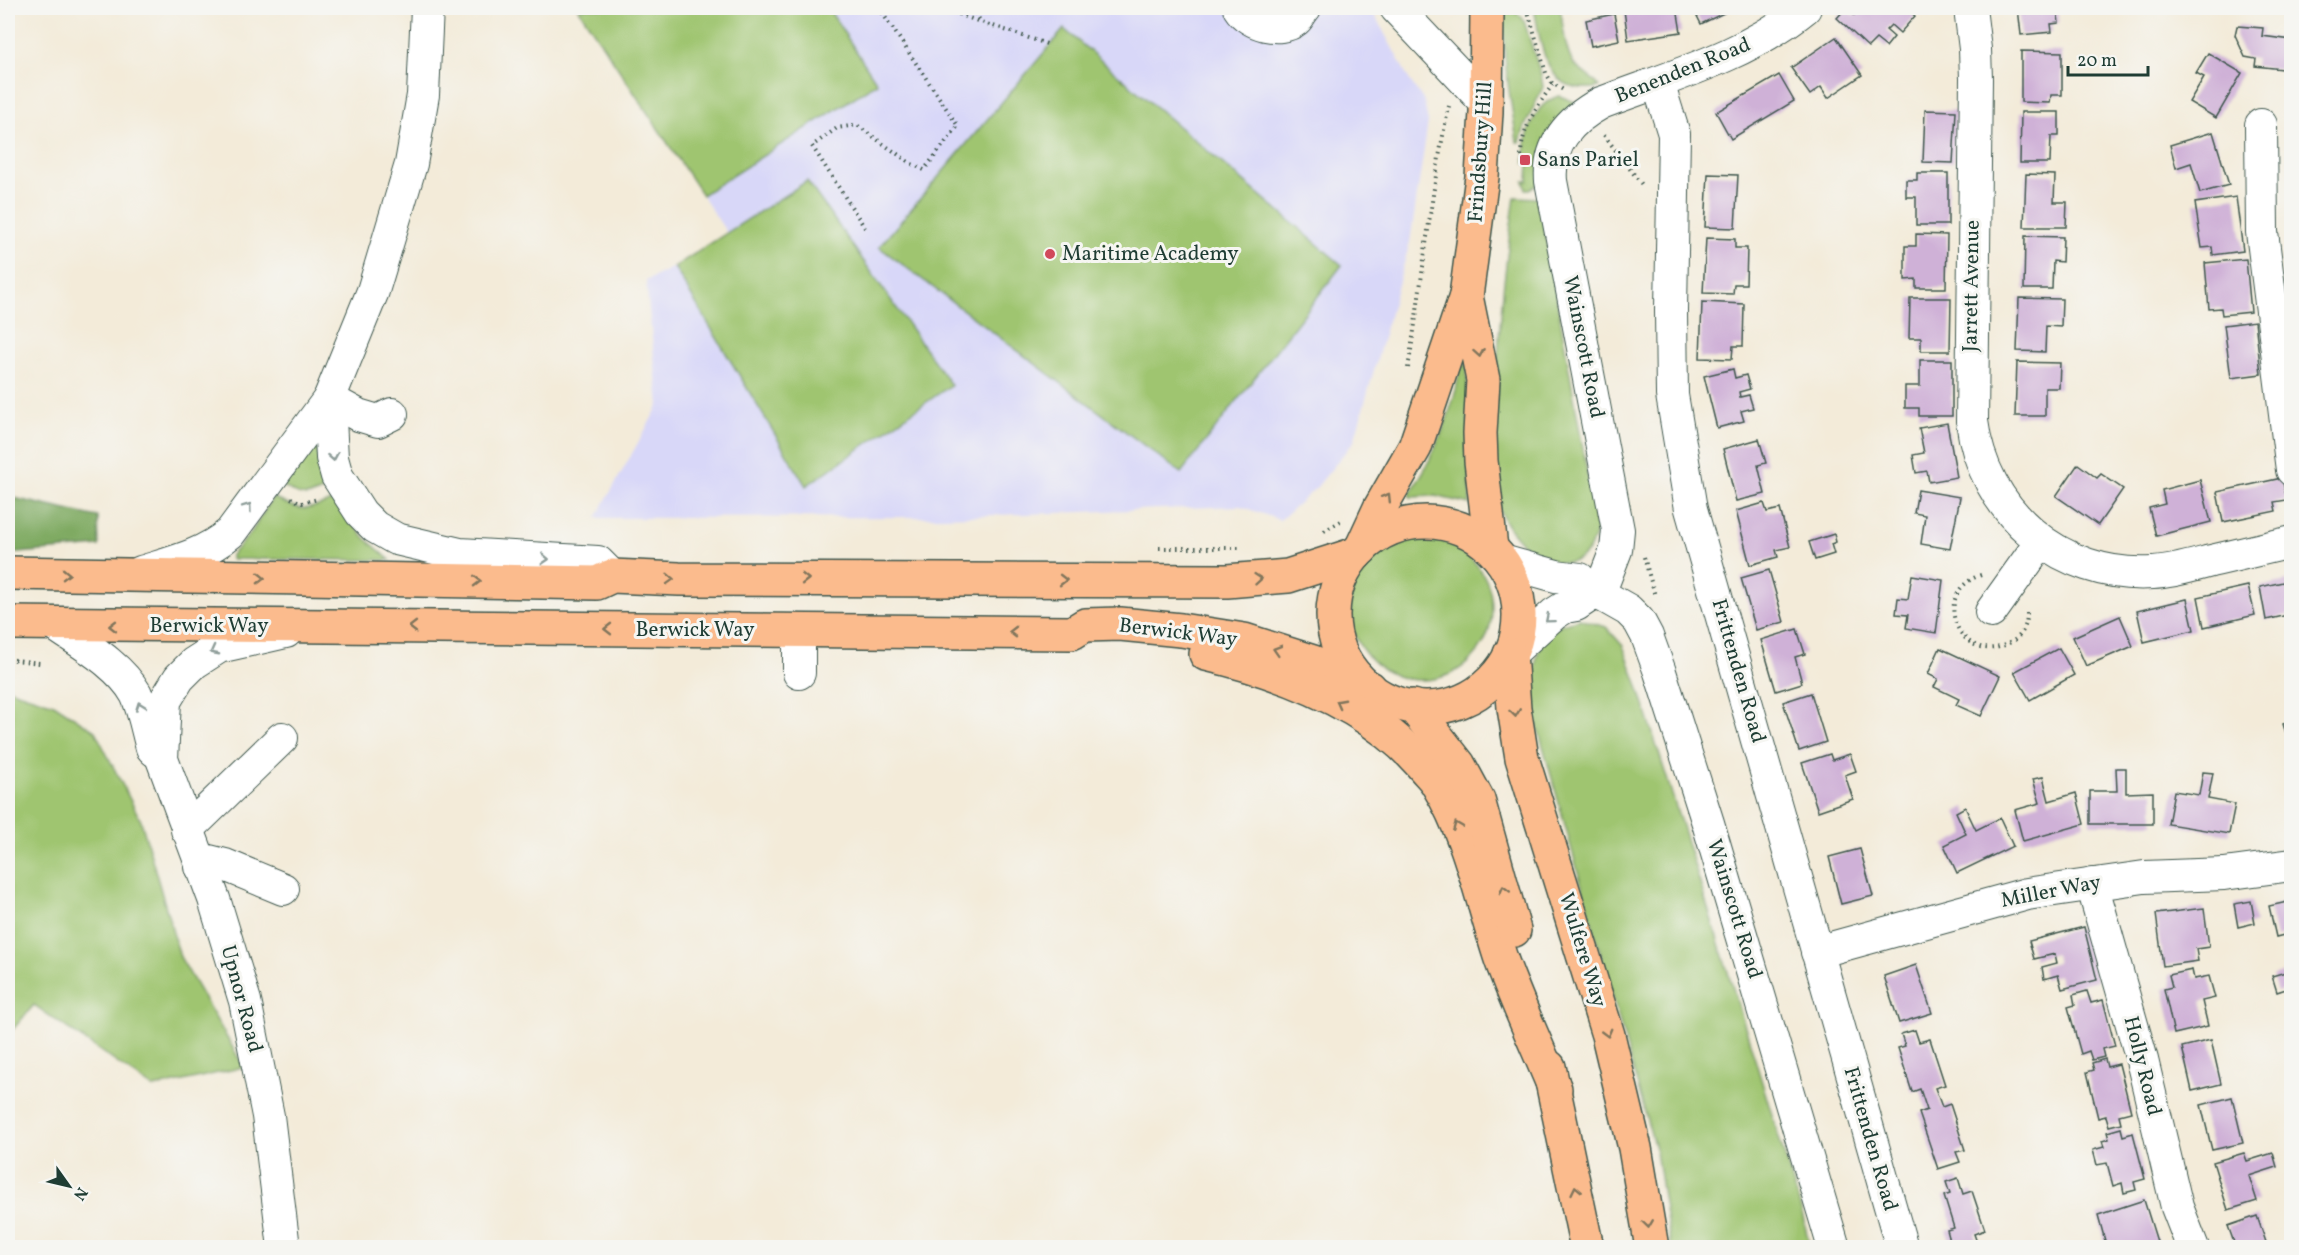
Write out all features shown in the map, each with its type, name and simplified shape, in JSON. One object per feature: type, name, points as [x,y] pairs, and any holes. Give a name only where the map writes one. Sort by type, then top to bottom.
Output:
[{"type":"main road","name":"Frindsbury Hill","points":[[1358,552],[1415,447],[1467,296],[1482,177],[1486,103],[1487,8]]},
{"type":"main road","name":"Frindsbury Hill","points":[[1467,296],[1483,380],[1479,434],[1480,461],[1497,555]]},
{"type":"main road","points":[[8,573],[597,583],[612,576],[679,579],[1227,580],[1288,576],[1358,552],[1389,530],[1422,522],[1439,522],[1463,529],[1497,555],[1514,585],[1518,602],[1518,629],[1510,654],[1491,680],[1465,699],[1445,705],[1413,706],[1386,698],[1370,688],[1348,665],[1339,645],[1334,625],[1336,592],[1344,572],[1358,552]]},
{"type":"main road","name":"Berwick Way","points":[[8,624],[1072,633],[1085,625],[1120,624],[1182,630],[1244,640],[1313,662],[1370,688]]},
{"type":"main road","points":[[1072,633],[1083,639],[1178,648],[1250,666],[1305,686],[1337,701],[1368,719],[1410,752],[1437,783],[1457,823],[1502,961],[1555,1089]]},
{"type":"main road","name":"Wulfere Way","points":[[1510,654],[1514,708],[1522,758],[1608,1035],[1635,1148],[1652,1248]]},
{"type":"main road","points":[[1413,706],[1460,765],[1478,800],[1555,1089],[1587,1248]]},
{"type":"street","points":[[128,576],[195,555],[215,545],[230,532],[329,399],[373,291],[411,164],[423,95],[427,8]]},
{"type":"street","points":[[1239,8],[1252,21],[1272,28],[1296,21],[1305,8]]},
{"type":"street","points":[[1396,8],[1486,103]]},
{"type":"street","name":"Benenden Road","points":[[1587,112],[1601,103],[1658,83],[1754,44],[1806,8]]},
{"type":"street","name":"Jarrett Avenue","points":[[1971,8],[1976,79],[1971,376],[1973,429],[1980,460],[1997,495],[2016,520],[2041,542],[2083,564],[2106,570],[2153,573],[2292,542]]},
{"type":"street","name":"Frittenden Road","points":[[1658,83],[1674,134],[1672,395],[1692,509],[1902,1248]]},
{"type":"street","name":"Wainscott Road","points":[[1587,112],[1574,120],[1562,135],[1554,153],[1550,173],[1618,526],[1616,550],[1597,594]]},
{"type":"street","points":[[2260,125],[2262,232],[2292,470]]},
{"type":"street","points":[[329,399],[358,415],[378,421],[392,414]]},
{"type":"street","points":[[329,399],[332,458],[337,476],[361,513],[375,527],[396,539],[460,555],[598,562],[612,576]]},
{"type":"street","points":[[1991,612],[2041,542]]},
{"type":"street","name":"Wainscott Road","points":[[1497,555],[1556,576],[1580,579],[1597,594],[1618,603],[1639,621],[1654,655],[1708,823],[1834,1248]]},
{"type":"street","points":[[1510,654],[1554,614],[1597,594]]},
{"type":"street","points":[[55,625],[97,655],[129,685],[140,704],[152,748],[162,759]]},
{"type":"street","points":[[162,759],[165,701],[179,678],[194,663],[219,647],[310,627]]},
{"type":"street","points":[[799,630],[799,673]]},
{"type":"street","points":[[186,830],[282,738]]},
{"type":"street","name":"Upnor Road","points":[[162,759],[213,899],[245,1001],[268,1116],[284,1248]]},
{"type":"street","points":[[201,867],[209,861],[225,865],[283,889]]},
{"type":"street","name":"Miller Way","points":[[1817,952],[2026,894],[2144,877],[2224,874],[2292,865]]},
{"type":"street","name":"Holly Road","points":[[2092,884],[2142,1060],[2177,1207],[2193,1248]]},
{"type":"path","points":[[865,228],[812,146],[837,128],[857,125],[910,163],[924,170],[958,126],[879,8]]},
{"type":"path","points":[[942,8],[1050,45]]},
{"type":"path","points":[[972,8],[981,22]]},
{"type":"path","points":[[1527,8],[1546,73],[1557,87],[1587,112],[1655,203],[1666,213],[1674,215]]},
{"type":"path","points":[[1408,370],[1440,148],[1457,72]]},
{"type":"path","points":[[287,496],[302,503],[323,497]]},
{"type":"path","points":[[1317,535],[1349,514]]},
{"type":"path","points":[[1152,549],[1245,548]]},
{"type":"path","points":[[1986,574],[1970,579],[1954,600],[1954,621],[1961,635],[1968,642],[1989,648],[2013,642],[2025,628],[2027,607]]},
{"type":"path","points":[[8,659],[40,663]]},
{"type":"shaded area","name":"Maritime Academy","points":[[578,8],[1371,8],[1409,79],[1424,101],[1428,122],[1410,242],[1354,441],[1317,487],[1280,520],[1240,506],[944,517],[596,518],[659,405],[646,281],[674,267],[727,233]]},
{"type":"green space","points":[[578,8],[828,8],[877,83],[702,195]]},
{"type":"green space","points":[[1534,8],[1560,8],[1566,45],[1571,59],[1599,87],[1581,88],[1567,84],[1557,77],[1544,53]]},
{"type":"green space","points":[[1512,11],[1521,16],[1524,21],[1543,87],[1520,142],[1517,142],[1504,45],[1505,14]]},
{"type":"green space","points":[[1064,29],[1342,265],[1181,473],[879,247]]},
{"type":"green space","points":[[1560,96],[1579,104],[1538,184],[1531,189],[1526,189],[1524,181],[1528,181],[1529,163],[1525,163],[1525,153],[1532,122],[1543,105]]},
{"type":"green space","points":[[807,181],[951,385],[806,486],[674,267]]},
{"type":"green space","points":[[1515,197],[1539,198],[1597,529],[1585,554],[1576,561],[1570,562],[1547,559],[1518,539],[1499,509],[1494,490],[1493,461],[1499,343]]},
{"type":"green space","points":[[1464,364],[1467,364],[1470,504],[1435,496],[1411,497],[1409,495],[1424,471],[1442,431],[1456,390],[1459,373]]},
{"type":"green space","points":[[312,425],[327,488],[308,496],[292,492],[280,484]]},
{"type":"green space","points":[[8,494],[14,498],[98,517],[99,546],[8,554]]},
{"type":"green space","points":[[273,497],[303,509],[334,500],[365,538],[390,560],[231,559],[231,555],[251,533]]},
{"type":"green space","points":[[1421,538],[1448,543],[1471,559],[1487,582],[1492,609],[1487,636],[1471,659],[1448,675],[1421,680],[1394,675],[1371,659],[1355,636],[1350,609],[1355,582],[1371,559],[1394,543]]},
{"type":"green space","points":[[1580,619],[1606,627],[1623,646],[1637,683],[1743,1020],[1802,1213],[1810,1247],[1671,1247],[1656,1152],[1534,714],[1534,676],[1538,651],[1543,640],[1562,624]]},
{"type":"green space","points":[[8,689],[54,704],[95,731],[141,821],[180,957],[244,1067],[153,1088],[34,1005],[8,1035]]},
{"type":"building","points":[[1677,8],[1681,32],[1628,40],[1624,10]]},
{"type":"building","points":[[1693,8],[1734,8],[1701,24]]},
{"type":"building","points":[[1846,8],[1854,15],[1861,8],[1906,8],[1915,16],[1900,33],[1891,25],[1886,30],[1894,37],[1886,47],[1876,39],[1868,47],[1837,18]]},
{"type":"building","points":[[2018,8],[2057,8],[2059,23],[2051,24],[2052,32],[2021,35]]},
{"type":"building","points":[[1614,14],[1619,40],[1591,46],[1586,20]]},
{"type":"building","points":[[2237,26],[2263,28],[2262,36],[2292,40],[2292,70],[2255,66],[2256,59],[2245,57],[2235,35]]},
{"type":"building","points":[[1836,37],[1862,75],[1828,98],[1821,87],[1810,95],[1791,68]]},
{"type":"building","points":[[2021,51],[2062,52],[2062,95],[2051,95],[2050,103],[2021,102]]},
{"type":"building","points":[[2208,53],[2242,73],[2216,118],[2189,102],[2204,77],[2196,73]]},
{"type":"building","points":[[1779,75],[1794,101],[1731,139],[1716,112]]},
{"type":"building","points":[[1925,110],[1956,111],[1953,163],[1923,162]]},
{"type":"building","points":[[2021,112],[2059,112],[2059,136],[2051,136],[2050,163],[2020,163]]},
{"type":"building","points":[[2213,132],[2229,185],[2200,193],[2191,163],[2176,168],[2170,145]]},
{"type":"building","points":[[1917,173],[1948,173],[1948,225],[1916,225],[1916,197],[1906,197],[1906,180],[1917,180]]},
{"type":"building","points":[[1708,174],[1738,175],[1735,228],[1705,227]]},
{"type":"building","points":[[2026,174],[2055,175],[2054,202],[2067,202],[2066,227],[2024,227]]},
{"type":"building","points":[[2236,197],[2243,251],[2213,255],[2212,247],[2202,248],[2195,203]]},
{"type":"building","points":[[1916,234],[1947,235],[1946,288],[1916,288],[1916,279],[1905,280],[1905,246],[1916,246]]},
{"type":"building","points":[[2025,236],[2063,237],[2062,262],[2053,261],[2052,289],[2024,289]]},
{"type":"building","points":[[1706,238],[1735,239],[1735,248],[1747,248],[1746,284],[1734,284],[1733,294],[1703,293]]},
{"type":"building","points":[[2246,259],[2251,312],[2222,315],[2221,308],[2209,309],[2205,263]]},
{"type":"building","points":[[1910,298],[1951,298],[1950,351],[1921,351],[1921,338],[1909,338]]},
{"type":"building","points":[[2019,298],[2062,299],[2061,327],[2046,326],[2045,352],[2017,351]]},
{"type":"building","points":[[1702,302],[1744,304],[1743,346],[1733,346],[1732,359],[1700,358]]},
{"type":"building","points":[[2255,321],[2261,374],[2231,378],[2224,325]]},
{"type":"building","points":[[1920,360],[1952,360],[1952,416],[1919,416],[1919,408],[1905,408],[1905,386],[1920,386]]},
{"type":"building","points":[[2017,362],[2060,363],[2059,388],[2045,388],[2045,416],[2015,416]]},
{"type":"building","points":[[1733,369],[1735,378],[1746,375],[1750,389],[1739,392],[1740,397],[1749,395],[1753,408],[1741,411],[1744,421],[1717,428],[1704,376]]},
{"type":"building","points":[[1947,423],[1957,477],[1929,482],[1927,471],[1916,473],[1913,455],[1924,453],[1919,428]]},
{"type":"building","points":[[1759,439],[1766,463],[1758,465],[1765,494],[1736,501],[1723,449]]},
{"type":"building","points":[[2078,464],[2097,478],[2101,474],[2123,489],[2098,525],[2056,496]]},
{"type":"building","points":[[2282,478],[2287,500],[2274,502],[2276,511],[2223,522],[2217,492]]},
{"type":"building","points":[[2200,480],[2211,522],[2156,536],[2149,508],[2165,504],[2162,490]]},
{"type":"building","points":[[1918,490],[1960,497],[1950,549],[1921,544],[1925,515],[1914,513]]},
{"type":"building","points":[[1764,503],[1767,512],[1780,509],[1790,547],[1776,550],[1778,557],[1750,565],[1736,511]]},
{"type":"building","points":[[1834,534],[1836,542],[1831,544],[1834,554],[1815,560],[1809,542]]},
{"type":"building","points":[[1769,570],[1784,622],[1756,630],[1741,578]]},
{"type":"building","points":[[1912,575],[1943,580],[1936,633],[1906,628],[1908,615],[1896,614],[1898,598],[1908,599]]},
{"type":"building","points":[[2292,580],[2292,614],[2266,620],[2260,587]]},
{"type":"building","points":[[2248,586],[2255,615],[2204,627],[2198,597]]},
{"type":"building","points":[[2187,599],[2194,630],[2144,642],[2137,611]]},
{"type":"building","points":[[2120,616],[2133,646],[2086,666],[2073,637]]},
{"type":"building","points":[[1797,629],[1805,654],[1795,657],[1802,683],[1776,691],[1761,640]]},
{"type":"building","points":[[1940,648],[2000,676],[1981,716],[1956,705],[1959,699],[1934,687],[1938,679],[1928,674]]},
{"type":"building","points":[[2059,648],[2074,675],[2030,700],[2014,672]]},
{"type":"building","points":[[1811,693],[1826,742],[1799,751],[1783,702]]},
{"type":"building","points":[[2292,721],[2292,749],[2291,749],[2283,724]]},
{"type":"building","points":[[1830,754],[1832,760],[1850,754],[1856,771],[1845,775],[1853,799],[1818,811],[1802,763]]},
{"type":"building","points":[[2116,768],[2126,768],[2126,793],[2153,792],[2153,824],[2090,824],[2090,791],[2117,791]]},
{"type":"building","points":[[2203,772],[2213,773],[2208,799],[2235,804],[2229,834],[2168,824],[2174,791],[2199,795]]},
{"type":"building","points":[[2043,777],[2049,801],[2076,793],[2084,824],[2023,841],[2015,810],[2040,803],[2033,779]]},
{"type":"building","points":[[1965,807],[1976,830],[2000,818],[2013,846],[1957,873],[1944,845],[1966,834],[1956,812]]},
{"type":"building","points":[[1860,849],[1873,896],[1841,904],[1829,857]]},
{"type":"building","points":[[2251,901],[2255,923],[2238,927],[2234,904]]},
{"type":"building","points":[[2292,901],[2292,933],[2276,937],[2269,906]]},
{"type":"building","points":[[2204,908],[2209,947],[2196,949],[2198,961],[2163,966],[2156,914]]},
{"type":"building","points":[[2084,927],[2097,980],[2062,989],[2058,975],[2044,979],[2042,967],[2057,963],[2055,954],[2034,959],[2029,941]]},
{"type":"building","points":[[1916,965],[1932,1013],[1899,1023],[1884,976]]},
{"type":"building","points":[[2192,970],[2194,979],[2209,976],[2215,998],[2202,1001],[2208,1026],[2174,1034],[2164,989],[2172,987],[2169,975]]},
{"type":"building","points":[[2292,970],[2292,987],[2277,992],[2272,976]]},
{"type":"building","points":[[2087,991],[2091,1003],[2103,1000],[2115,1046],[2102,1049],[2104,1057],[2092,1060],[2089,1051],[2081,1054],[2068,1007],[2075,1005],[2073,995]]},
{"type":"building","points":[[1915,1030],[1919,1042],[1930,1039],[1945,1085],[1935,1088],[1942,1107],[1950,1104],[1965,1150],[1956,1152],[1960,1162],[1938,1169],[1919,1113],[1927,1110],[1920,1089],[1912,1092],[1898,1048],[1905,1046],[1901,1034]]},
{"type":"building","points":[[2211,1040],[2221,1084],[2192,1091],[2182,1047]]},
{"type":"building","points":[[2105,1059],[2107,1067],[2119,1064],[2131,1112],[2119,1115],[2121,1123],[2109,1126],[2106,1116],[2098,1118],[2087,1072],[2094,1070],[2092,1063]]},
{"type":"building","points":[[2232,1097],[2243,1143],[2212,1150],[2201,1105]]},
{"type":"building","points":[[2121,1128],[2123,1136],[2133,1133],[2145,1179],[2134,1182],[2136,1190],[2124,1193],[2122,1183],[2113,1186],[2107,1163],[2097,1165],[2093,1150],[2104,1147],[2102,1141],[2109,1139],[2107,1132]]},
{"type":"building","points":[[2244,1153],[2247,1161],[2273,1153],[2277,1167],[2249,1176],[2257,1201],[2228,1210],[2213,1162]]},
{"type":"building","points":[[1958,1178],[1963,1194],[1972,1191],[1985,1230],[1974,1234],[1979,1248],[1952,1248],[1947,1230],[1954,1228],[1944,1196],[1950,1194],[1946,1182]]},
{"type":"building","points":[[2144,1200],[2159,1248],[2126,1248],[2125,1243],[2107,1248],[2098,1215]]},
{"type":"building","points":[[2257,1216],[2268,1248],[2236,1248],[2228,1226]]},
{"type":"place","name":"Sans Pariel","points":[[1525,160]]},
{"type":"place","name":"Maritime Academy","points":[[1050,254]]}]
